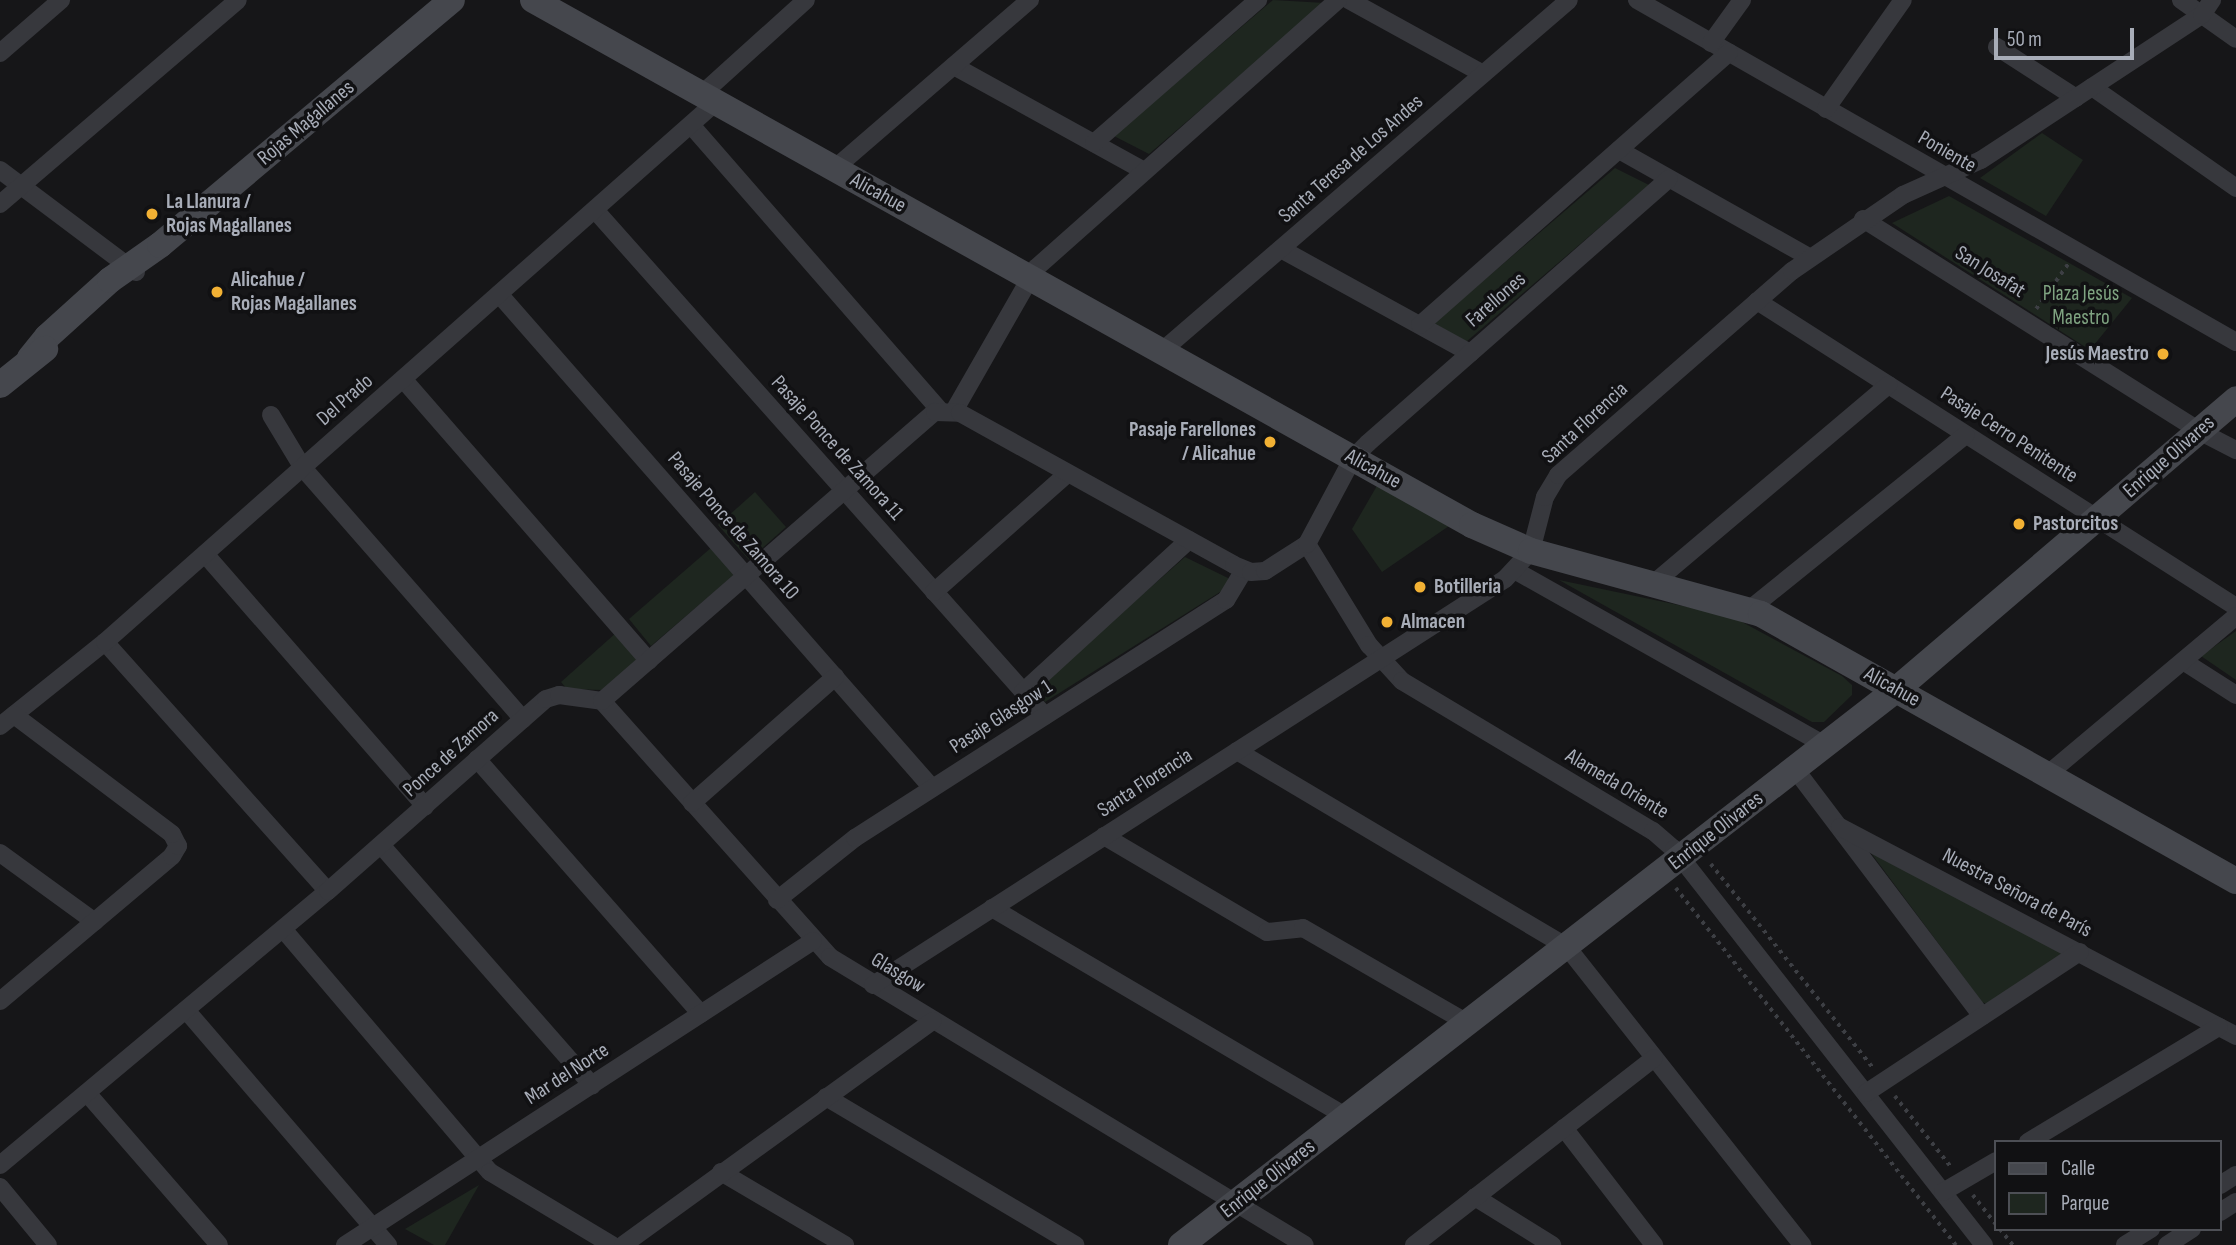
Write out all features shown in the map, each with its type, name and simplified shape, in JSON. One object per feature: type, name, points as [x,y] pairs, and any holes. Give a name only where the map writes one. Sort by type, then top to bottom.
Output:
[{"type":"street","points":[[0,53],[61,0]]},
{"type":"street","points":[[0,204],[238,0]]},
{"type":"street","name":"Rojas Magallanes","points":[[0,385],[30,358],[70,331],[160,245],[452,0]]},
{"type":"street","name":"Alicahue","points":[[533,0],[1472,525],[1523,561],[1654,583],[1750,609],[2235,878]]},
{"type":"street","name":"Del Prado","points":[[7,721],[105,642],[691,125],[709,98],[806,0]]},
{"type":"street","points":[[834,169],[1030,0]]},
{"type":"street","points":[[1094,144],[1258,0]]},
{"type":"street","points":[[602,701],[844,491],[947,410],[1029,277],[1144,171],[1338,0]]},
{"type":"street","points":[[1349,0],[1483,74]]},
{"type":"street","name":"Santa Teresa de Los Andes","points":[[1162,351],[1569,0]]},
{"type":"street","name":"Poniente","points":[[1637,0],[2236,342]]},
{"type":"street","points":[[1712,43],[1742,0]]},
{"type":"street","points":[[1826,109],[1903,0]]},
{"type":"street","points":[[2181,0],[2207,7],[2236,38]]},
{"type":"street","name":"Santa Florencia","points":[[873,985],[1380,660],[1523,561],[1545,497],[1558,475],[1809,257],[1863,219],[1981,160],[2207,7]]},
{"type":"street","points":[[1997,47],[2076,98]]},
{"type":"street","points":[[1420,325],[1729,53]]},
{"type":"street","points":[[954,66],[1144,171]]},
{"type":"street","points":[[2092,87],[2236,188]]},
{"type":"street","points":[[691,125],[947,410],[1244,570],[1265,571],[1307,544],[1353,458]]},
{"type":"street","points":[[1619,150],[1809,257]]},
{"type":"street","points":[[0,170],[133,269]]},
{"type":"street","name":"Farellones","points":[[1353,458],[1670,178]]},
{"type":"street","name":"Pasaje Ponce de Zamora 11","points":[[595,210],[1045,716]]},
{"type":"street","name":"San Josafat","points":[[1863,219],[2199,431],[2236,450]]},
{"type":"street","points":[[1281,249],[1471,353]]},
{"type":"street","name":"Pasaje Ponce de Zamora 10","points":[[499,294],[932,789]]},
{"type":"street","name":"Pasaje Cerro Penitente","points":[[1757,301],[2236,607]]},
{"type":"street","points":[[403,379],[649,661]]},
{"type":"street","points":[[1654,583],[1888,385]]},
{"type":"street","name":"Enrique Olivares","points":[[1181,1245],[1237,1205],[1897,689],[2236,400]]},
{"type":"street","points":[[271,415],[303,468],[523,719]]},
{"type":"street","points":[[1750,609],[1966,435]]},
{"type":"street","points":[[934,592],[1068,473]]},
{"type":"street","points":[[1023,692],[1189,540]]},
{"type":"street","name":"Alameda Oriente","points":[[1307,544],[1380,660],[1411,687],[1653,831],[1672,865],[1866,1093],[1984,1245]]},
{"type":"street","points":[[205,554],[425,806]]},
{"type":"street","points":[[1523,561],[1825,745]]},
{"type":"street","name":"Pasaje Glasgow 1","points":[[777,900],[855,838],[1226,600],[1244,570]]},
{"type":"street","points":[[2048,774],[2236,616]]},
{"type":"street","points":[[105,642],[328,891]]},
{"type":"street","points":[[2183,661],[2236,695]]},
{"type":"street","points":[[692,803],[835,677]]},
{"type":"street","name":"Ponce de Zamora","points":[[0,1165],[328,891],[552,696],[602,701]]},
{"type":"street","name":"Glasgow","points":[[602,701],[813,941],[873,985],[1305,1245]]},
{"type":"street","points":[[0,1001],[172,856],[178,846],[172,834],[7,721]]},
{"type":"street","points":[[1237,751],[1567,947],[1802,1245]]},
{"type":"street","points":[[477,760],[701,1014]]},
{"type":"street","name":"Nuestra Señora de París","points":[[1795,769],[1840,827],[2236,1036]]},
{"type":"street","points":[[1840,827],[1982,1016]]},
{"type":"street","points":[[1104,836],[1267,932],[1307,930],[1469,1024]]},
{"type":"street","points":[[380,845],[592,1084]]},
{"type":"street","points":[[0,853],[94,922]]},
{"type":"street","points":[[992,908],[1348,1118]]},
{"type":"street","points":[[283,929],[498,1178],[612,1245]]},
{"type":"street","name":"Mar del Norte","points":[[345,1245],[813,941]]},
{"type":"street","points":[[1866,1093],[2080,952]]},
{"type":"street","points":[[186,1010],[388,1245]]},
{"type":"street","points":[[623,1245],[933,1021]]},
{"type":"street","points":[[2031,1140],[2219,1027]]},
{"type":"street","points":[[1414,1245],[1654,1058]]},
{"type":"street","points":[[87,1093],[219,1245]]},
{"type":"street","points":[[826,1097],[1074,1245]]},
{"type":"street","points":[[1564,1128],[1654,1245]]},
{"type":"street","points":[[1943,1192],[1994,1162]]},
{"type":"street","points":[[721,1172],[845,1245]]},
{"type":"street","points":[[0,1188],[48,1245]]},
{"type":"street","points":[[1475,1197],[1552,1245]]},
{"type":"street","points":[[2125,1245],[2148,1231]]},
{"type":"street","points":[[2168,1245],[2189,1231]]},
{"type":"path","points":[[2027,323],[2077,252]]},
{"type":"path","points":[[1711,864],[1994,1221]]},
{"type":"path","points":[[1672,865],[1956,1245]]},
{"type":"path","points":[[2002,1231],[2013,1245]]},
{"type":"green space","points":[[1273,0],[1325,3],[1149,154],[1114,136]]},
{"type":"green space","points":[[2042,133],[2083,160],[2046,216],[1980,178]]},
{"type":"green space","points":[[1615,168],[1649,185],[1466,342],[1434,323]]},
{"type":"green space","name":"Plaza Jesús Maestro","points":[[1949,196],[2132,298],[2090,350],[1892,223]]},
{"type":"green space","points":[[1378,484],[1449,526],[1382,572],[1352,529]]},
{"type":"green space","points":[[755,492],[786,527],[749,560],[718,525]]},
{"type":"green space","points":[[712,547],[734,575],[651,646],[629,619]]},
{"type":"green space","points":[[1185,557],[1228,578],[1228,587],[1045,702],[1035,689]]},
{"type":"green space","points":[[1559,580],[1731,616],[1842,676],[1852,685],[1852,695],[1824,722],[1812,722]]},
{"type":"green space","points":[[2236,631],[2236,680],[2201,656]]},
{"type":"green space","points":[[617,632],[639,660],[603,690],[567,689],[561,682]]},
{"type":"green space","points":[[1871,853],[2061,950],[2061,958],[1989,1005],[1982,1002]]},
{"type":"green space","points":[[479,1185],[445,1245],[434,1245],[405,1229]]},
{"type":"place","name":"La Llanura / Rojas Magallanes","points":[[152,214]]},
{"type":"place","name":"Alicahue / Rojas Magallanes","points":[[217,292]]},
{"type":"place","name":"Jesús Maestro","points":[[2163,354]]},
{"type":"place","name":"Pasaje Farellones / Alicahue","points":[[1270,442]]},
{"type":"place","name":"Pastorcitos","points":[[2019,524]]},
{"type":"place","name":"Botilleria","points":[[1420,587]]},
{"type":"place","name":"Almacen","points":[[1387,622]]}]
